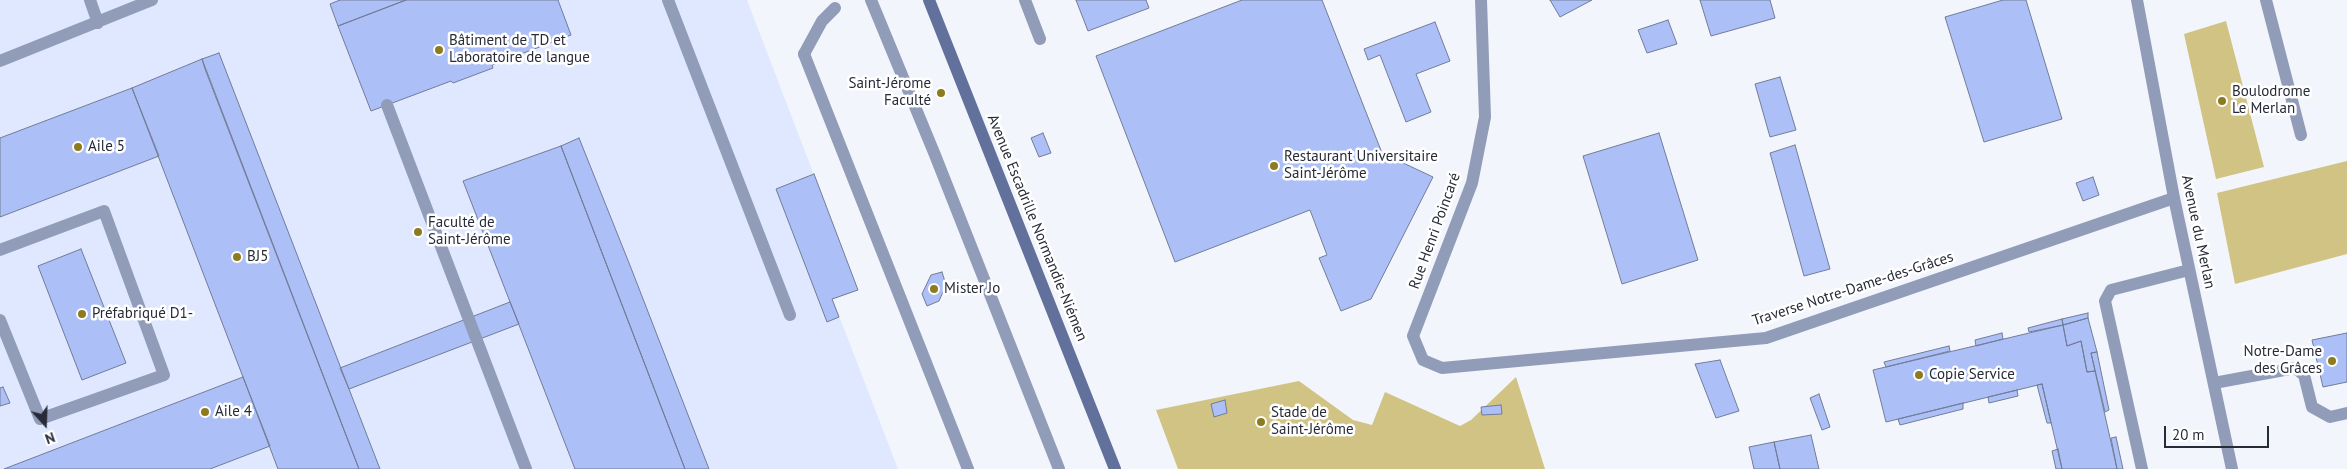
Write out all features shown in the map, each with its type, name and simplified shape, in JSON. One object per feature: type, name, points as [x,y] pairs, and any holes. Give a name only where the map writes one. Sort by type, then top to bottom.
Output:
[{"type":"street","points":[[90,0],[98,23]]},
{"type":"street","points":[[0,62],[152,0]]},
{"type":"street","points":[[668,0],[790,315]]},
{"type":"street","points":[[870,0],[935,155],[1060,469]]},
{"type":"street","name":"Avenue Escadrille Normandie-Niémen","points":[[929,0],[1115,469]]},
{"type":"street","points":[[1025,0],[1040,39]]},
{"type":"street","name":"Rue Henri Poincaré","points":[[1442,368],[1423,360],[1413,336],[1472,183],[1485,117],[1482,0]]},
{"type":"street","name":"Avenue du Merlan","points":[[2137,0],[2174,198],[2232,469]]},
{"type":"street","points":[[2266,0],[2301,136]]},
{"type":"street","points":[[835,8],[822,21],[804,54],[968,469]]},
{"type":"street","points":[[387,104],[526,469]]},
{"type":"street","name":"Traverse Notre-Dame-des-Grâces","points":[[1442,368],[1766,338],[2174,198]]},
{"type":"street","points":[[0,250],[104,211],[164,375],[40,419],[0,320]]},
{"type":"street","points":[[2142,469],[2105,301],[2111,290],[2189,270]]},
{"type":"street","points":[[2214,383],[2295,368],[2304,375],[2312,407],[2330,417],[2347,413]]},
{"type":"shaded area","name":"Faculté de Saint-Jérôme","points":[[0,0],[747,0],[858,290],[833,300],[898,469],[0,469]]},
{"type":"shaded area","name":"Boulodrome Le Merlan","points":[[2226,21],[2264,167],[2216,179],[2184,34]]},
{"type":"shaded area","points":[[2347,161],[2347,254],[2235,284],[2217,193]]},
{"type":"shaded area","name":"Stade de Saint-Jérôme","points":[[1516,377],[1545,469],[1178,469],[1156,410],[1299,381],[1353,420],[1372,425],[1385,392],[1460,426],[1471,420]]},
{"type":"building","points":[[340,0],[406,0],[338,26],[330,4]]},
{"type":"building","name":"Bâtiment de TD et Laboratoire de langue","points":[[406,0],[558,0],[571,35],[492,65],[493,68],[453,83],[451,81],[371,111],[338,26]]},
{"type":"building","points":[[1076,0],[1146,0],[1149,8],[1088,31]]},
{"type":"building","name":"Restaurant Universitaire Saint-Jérôme","points":[[1242,0],[1322,0],[1382,153],[1433,177],[1371,299],[1341,311],[1319,258],[1327,255],[1310,210],[1175,262],[1096,56]]},
{"type":"building","points":[[1550,0],[1592,0],[1560,17]]},
{"type":"building","points":[[1700,0],[1770,0],[1775,18],[1711,36]]},
{"type":"building","points":[[2003,0],[2026,0],[2062,119],[1984,142],[1945,17]]},
{"type":"building","points":[[1668,20],[1677,44],[1647,53],[1638,30]]},
{"type":"building","points":[[1435,22],[1450,61],[1416,74],[1431,112],[1406,122],[1380,55],[1368,60],[1364,49]]},
{"type":"building","points":[[219,53],[380,469],[359,469],[202,59]]},
{"type":"building","name":"BJ5","points":[[202,59],[359,469],[278,469],[132,88]]},
{"type":"building","points":[[1780,77],[1796,130],[1770,137],[1755,84]]},
{"type":"building","name":"Aile 5","points":[[132,88],[159,156],[0,217],[0,138]]},
{"type":"building","points":[[1043,133],[1051,153],[1039,157],[1031,138]]},
{"type":"building","points":[[1659,133],[1698,260],[1622,284],[1583,156]]},
{"type":"building","points":[[579,138],[709,469],[685,469],[561,146]]},
{"type":"building","points":[[1795,145],[1830,269],[1804,276],[1770,153]]},
{"type":"building","points":[[561,146],[685,469],[575,469],[463,181]]},
{"type":"building","points":[[814,174],[858,290],[832,299],[839,317],[827,322],[776,189]]},
{"type":"building","points":[[2093,177],[2099,195],[2083,201],[2076,183]]},
{"type":"building","name":"Préfabriqué D1-","points":[[81,249],[126,363],[82,380],[38,266]]},
{"type":"building","name":"Mister Jo","points":[[942,272],[946,285],[939,301],[927,306],[922,294],[931,275]]},
{"type":"building","points":[[510,302],[519,324],[349,389],[340,368]]},
{"type":"building","points":[[2088,313],[2088,318],[2063,325],[2062,319]]},
{"type":"building","points":[[2088,318],[2097,352],[2091,353],[2095,371],[2087,372],[2081,341],[2067,346],[2063,325]]},
{"type":"building","points":[[2062,319],[2063,325],[2029,332],[2028,328]]},
{"type":"building","points":[[2063,325],[2067,346],[2081,341],[2087,372],[2095,371],[2117,469],[2062,469],[2042,384],[1886,422],[1873,370]]},
{"type":"building","points":[[2002,333],[2003,339],[1976,346],[1975,340]]},
{"type":"building","name":"Notre-Dame des Grâces","points":[[2347,333],[2347,382],[2323,387],[2312,340]]},
{"type":"building","points":[[1949,346],[1950,351],[1886,367],[1884,362]]},
{"type":"building","points":[[2097,352],[2109,410],[2105,412],[2091,353]]},
{"type":"building","points":[[1720,360],[1739,411],[1716,418],[1695,364]]},
{"type":"building","name":"Aile 4","points":[[243,377],[270,446],[210,469],[4,469]]},
{"type":"building","points":[[2042,384],[2051,423],[2047,423],[2037,385]]},
{"type":"building","points":[[3,387],[10,403],[0,406],[0,388]]},
{"type":"building","points":[[2017,390],[2018,396],[1989,403],[1988,397]]},
{"type":"building","points":[[1819,394],[1830,427],[1822,430],[1810,398]]},
{"type":"building","points":[[1225,400],[1227,413],[1214,417],[1211,404]]},
{"type":"building","points":[[1963,403],[1963,409],[1900,425],[1898,419]]},
{"type":"building","points":[[1501,405],[1502,414],[1482,415],[1481,407]]},
{"type":"building","points":[[1811,435],[1819,469],[1780,469],[1774,442]]},
{"type":"building","points":[[2116,437],[2123,469],[2117,469],[2111,438]]},
{"type":"building","points":[[1774,442],[1780,469],[1754,469],[1749,447]]},
{"type":"building","points":[[2058,449],[2062,469],[2056,469],[2052,451]]},
{"type":"place","name":"Bâtiment de TD et Laboratoire de langue","points":[[439,50]]},
{"type":"place","name":"Saint-Jérome Faculté","points":[[941,93]]},
{"type":"place","name":"Boulodrome Le Merlan","points":[[2222,101]]},
{"type":"place","name":"Aile 5","points":[[78,147]]},
{"type":"place","name":"Restaurant Universitaire Saint-Jérôme","points":[[1274,166]]},
{"type":"place","name":"Faculté de Saint-Jérôme","points":[[418,232]]},
{"type":"place","name":"BJ5","points":[[237,257]]},
{"type":"place","name":"Mister Jo","points":[[934,289]]},
{"type":"place","name":"Préfabriqué D1-","points":[[82,314]]},
{"type":"place","name":"Notre-Dame des Grâces","points":[[2332,361]]},
{"type":"place","name":"Copie Service","points":[[1919,375]]},
{"type":"place","name":"Aile 4","points":[[205,412]]},
{"type":"place","name":"Stade de Saint-Jérôme","points":[[1261,422]]}]
